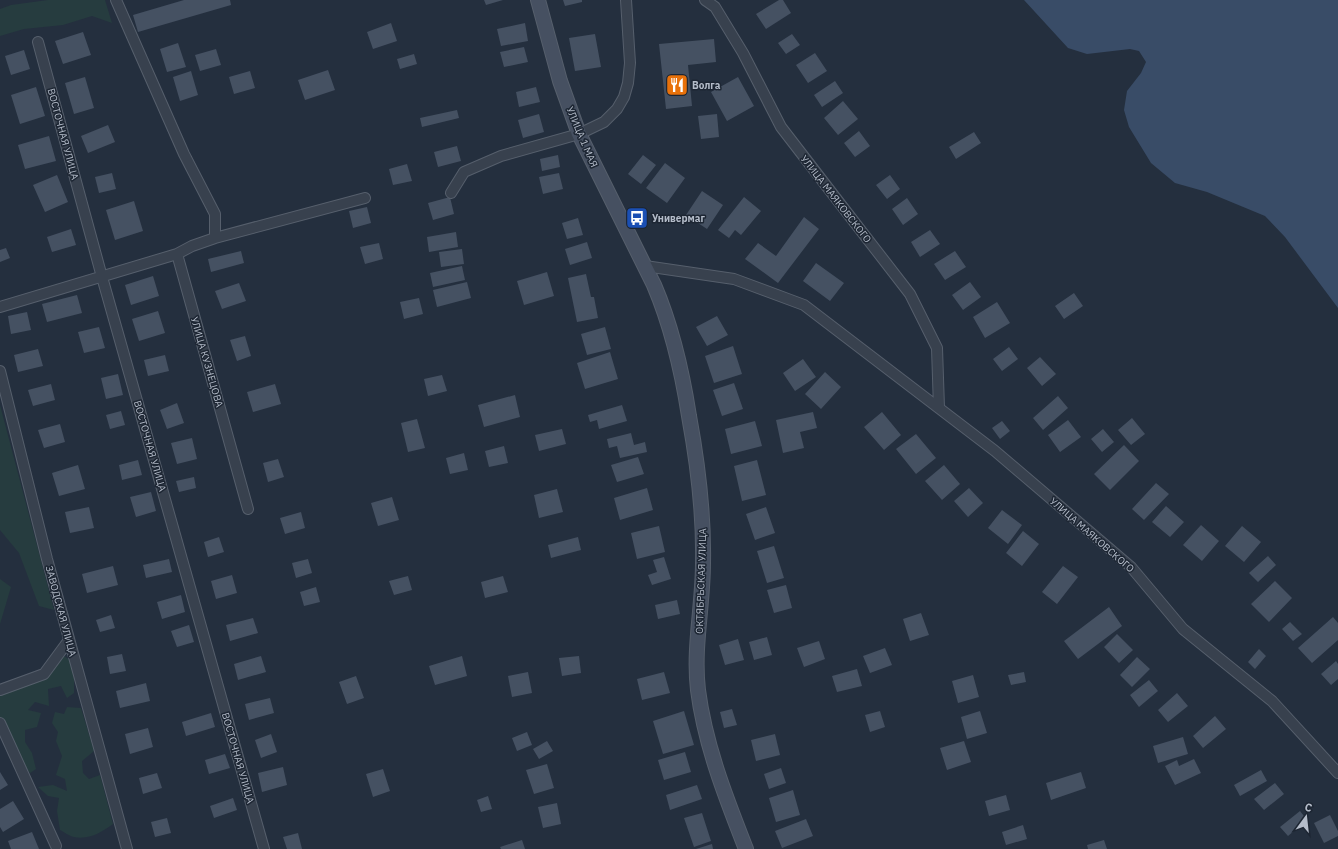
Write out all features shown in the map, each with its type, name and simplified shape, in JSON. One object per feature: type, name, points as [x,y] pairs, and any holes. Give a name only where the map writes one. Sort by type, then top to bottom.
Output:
[{"type":"street","name":"УЛИЦА 1 МАЯ","points":[[538,0],[560,81],[579,134],[645,266]]},
{"type":"street","points":[[451,193],[464,172],[501,156],[579,134],[604,122],[617,109],[624,97],[628,83],[630,63],[626,0]]},
{"type":"street","name":"УЛИЦА МАЯКОВСКОГО","points":[[705,0],[715,7],[743,53],[781,127],[910,294],[937,348],[939,408]]},
{"type":"street","points":[[117,2],[184,154],[215,214],[215,238]]},
{"type":"street","name":"ВОСТОЧНАЯ УЛИЦА","points":[[38,42],[102,277],[264,849]]},
{"type":"street","points":[[0,307],[177,254],[192,246],[215,238],[365,198]]},
{"type":"street","name":"УЛИЦА КУЗНЕЦОВА","points":[[177,254],[248,509]]},
{"type":"street","name":"УЛИЦА МАЯКОВСКОГО","points":[[645,266],[734,279],[804,305],[995,451],[1130,567],[1183,629],[1272,702],[1338,773]]},
{"type":"street","name":"ОКТЯБРЬСКАЯ УЛИЦА","points":[[645,266],[664,309],[672,332],[683,381],[696,456],[704,534],[696,662],[702,719],[727,800],[746,849]]},
{"type":"street","name":"ЗАВОДСКАЯ УЛИЦА","points":[[0,371],[47,559],[127,849]]},
{"type":"street","points":[[0,690],[44,674],[69,640]]},
{"type":"street","points":[[0,723],[56,846]]},
{"type":"green space","points":[[48,0],[105,0],[112,23],[92,16],[63,25],[24,29],[0,36],[0,9],[11,5]]},
{"type":"green space","points":[[0,405],[54,610],[39,606],[19,553],[0,530]]},
{"type":"green space","points":[[0,579],[11,587],[0,624]]},
{"type":"green space","points":[[64,656],[70,660],[74,678],[74,693],[67,698],[61,686],[48,689],[49,706],[35,702],[28,710],[41,713],[37,727],[25,730],[25,742],[32,753],[36,769],[30,773],[5,741],[10,732],[0,723],[0,694],[37,680],[52,672]]},
{"type":"green space","points":[[67,707],[81,708],[94,751],[82,761],[83,773],[89,779],[100,775],[113,824],[100,832],[80,838],[68,835],[60,830],[57,811],[59,798],[48,796],[38,787],[53,785],[67,791],[65,779],[56,775],[62,756],[56,741],[58,732],[52,723],[55,712],[64,714]]},
{"type":"water","points":[[1024,0],[1338,0],[1338,308],[1285,237],[1265,216],[1207,192],[1175,183],[1151,163],[1129,127],[1124,110],[1127,91],[1141,73],[1146,62],[1139,51],[1130,49],[1087,54],[1068,48]]},
{"type":"building","points":[[184,0],[230,0],[231,5],[138,32],[133,15]]},
{"type":"building","points":[[484,0],[503,0],[486,5]]},
{"type":"building","points":[[563,0],[582,0],[582,2],[565,6]]},
{"type":"building","points":[[779,0],[783,0],[791,13],[766,29],[756,14]]},
{"type":"building","points":[[391,23],[397,41],[373,49],[367,32]]},
{"type":"building","points":[[525,23],[528,41],[501,46],[497,29]]},
{"type":"building","points":[[83,32],[91,55],[63,64],[55,41]]},
{"type":"building","points":[[595,34],[601,67],[575,71],[569,38]]},
{"type":"building","points":[[792,34],[800,45],[786,54],[778,43]]},
{"type":"building","name":"Волга","points":[[714,39],[716,62],[688,65],[692,106],[666,109],[659,44]]},
{"type":"building","points":[[178,43],[186,67],[167,72],[160,49]]},
{"type":"building","points":[[524,47],[528,62],[504,67],[500,52]]},
{"type":"building","points":[[216,49],[221,65],[200,71],[195,55]]},
{"type":"building","points":[[24,50],[30,69],[11,75],[5,56]]},
{"type":"building","points":[[815,53],[827,71],[808,83],[796,65]]},
{"type":"building","points":[[414,54],[417,64],[400,69],[397,59]]},
{"type":"building","points":[[328,70],[335,90],[305,100],[298,80]]},
{"type":"building","points":[[191,71],[198,95],[180,101],[173,77]]},
{"type":"building","points":[[250,71],[255,88],[234,94],[229,77]]},
{"type":"building","points":[[85,77],[94,108],[74,114],[65,83]]},
{"type":"building","points":[[738,77],[754,106],[727,121],[711,92]]},
{"type":"building","points":[[835,81],[843,93],[822,107],[814,95]]},
{"type":"building","points":[[36,87],[45,116],[20,124],[11,95]]},
{"type":"building","points":[[536,87],[540,102],[519,107],[516,92]]},
{"type":"building","points":[[843,101],[858,119],[838,135],[824,118]]},
{"type":"building","points":[[457,110],[459,118],[422,127],[420,118]]},
{"type":"building","points":[[539,114],[544,132],[523,138],[518,120]]},
{"type":"building","points":[[717,114],[719,137],[701,139],[698,116]]},
{"type":"building","points":[[108,125],[115,142],[88,153],[81,136]]},
{"type":"building","points":[[859,131],[870,146],[855,157],[844,143]]},
{"type":"building","points":[[974,132],[981,143],[956,159],[949,147]]},
{"type":"building","points":[[49,136],[56,161],[25,169],[18,145]]},
{"type":"building","points":[[457,146],[461,161],[438,167],[434,152]]},
{"type":"building","points":[[558,155],[560,167],[542,171],[540,159]]},
{"type":"building","points":[[643,155],[656,165],[641,184],[628,174]]},
{"type":"building","points":[[665,163],[685,178],[667,203],[646,188]]},
{"type":"building","points":[[407,164],[412,181],[393,185],[389,169]]},
{"type":"building","points":[[112,173],[116,189],[99,193],[95,177]]},
{"type":"building","points":[[559,173],[563,189],[543,194],[539,177]]},
{"type":"building","points":[[57,175],[68,202],[45,212],[33,185]]},
{"type":"building","points":[[890,175],[900,189],[887,199],[876,185]]},
{"type":"building","points":[[702,191],[723,205],[707,229],[686,215]]},
{"type":"building","points":[[450,197],[454,214],[433,220],[428,203]]},
{"type":"building","points":[[744,197],[761,211],[741,235],[735,230],[729,238],[718,230]]},
{"type":"building","points":[[907,198],[918,214],[903,225],[892,209]]},
{"type":"building","points":[[134,201],[143,231],[115,240],[106,210]]},
{"type":"building","points":[[367,207],[371,223],[353,228],[349,211]]},
{"type":"building","points":[[804,217],[819,229],[778,283],[745,259],[758,243],[776,256]]},
{"type":"building","points":[[578,218],[583,235],[567,239],[562,223]]},
{"type":"building","points":[[71,229],[76,245],[52,252],[47,237]]},
{"type":"building","points":[[930,230],[940,244],[920,257],[911,242]]},
{"type":"building","points":[[456,232],[458,247],[429,252],[427,237]]},
{"type":"building","points":[[587,242],[592,258],[570,265],[565,249]]},
{"type":"building","points":[[379,243],[383,259],[365,264],[360,247]]},
{"type":"building","points":[[6,248],[10,258],[0,262],[0,250]]},
{"type":"building","points":[[462,249],[464,264],[441,267],[439,252]]},
{"type":"building","points":[[241,251],[244,263],[211,272],[208,259]]},
{"type":"building","points":[[955,251],[966,267],[945,280],[934,264]]},
{"type":"building","points":[[816,263],[844,283],[830,301],[803,281]]},
{"type":"building","points":[[462,266],[465,280],[433,287],[430,273]]},
{"type":"building","points":[[547,272],[554,296],[524,305],[517,281]]},
{"type":"building","points":[[586,274],[591,297],[594,297],[598,318],[577,322],[568,278]]},
{"type":"building","points":[[153,276],[159,296],[131,305],[125,285]]},
{"type":"building","points":[[467,282],[471,298],[437,307],[433,290]]},
{"type":"building","points":[[970,282],[981,297],[963,310],[952,295]]},
{"type":"building","points":[[239,283],[246,301],[222,309],[215,291]]},
{"type":"building","points":[[1074,293],[1083,306],[1064,319],[1055,306]]},
{"type":"building","points":[[77,295],[82,313],[47,322],[42,304]]},
{"type":"building","points":[[419,298],[423,314],[404,319],[400,302]]},
{"type":"building","points":[[997,302],[1010,323],[985,338],[973,317]]},
{"type":"building","points":[[158,311],[165,333],[139,341],[132,319]]},
{"type":"building","points":[[27,312],[31,330],[11,334],[8,316]]},
{"type":"building","points":[[717,316],[728,335],[707,346],[696,327]]},
{"type":"building","points":[[99,327],[105,348],[84,353],[78,332]]},
{"type":"building","points":[[605,327],[611,349],[587,355],[581,334]]},
{"type":"building","points":[[245,336],[251,356],[237,361],[230,340]]},
{"type":"building","points":[[733,346],[742,374],[714,383],[705,356]]},
{"type":"building","points":[[1009,347],[1018,359],[1002,371],[993,359]]},
{"type":"building","points":[[38,349],[43,366],[18,372],[14,355]]},
{"type":"building","points":[[610,352],[618,379],[585,389],[577,363]]},
{"type":"building","points":[[165,355],[169,371],[148,376],[144,360]]},
{"type":"building","points":[[1040,357],[1056,374],[1042,386],[1027,368]]},
{"type":"building","points":[[803,359],[816,377],[795,391],[783,373]]},
{"type":"building","points":[[825,372],[841,387],[821,409],[805,394]]},
{"type":"building","points":[[118,374],[123,395],[106,399],[101,378]]},
{"type":"building","points":[[442,375],[447,391],[428,396],[424,379]]},
{"type":"building","points":[[734,383],[743,409],[722,416],[713,390]]},
{"type":"building","points":[[51,384],[55,400],[33,406],[28,390]]},
{"type":"building","points":[[275,384],[281,404],[253,412],[247,392]]},
{"type":"building","points":[[515,395],[520,417],[484,427],[478,405]]},
{"type":"building","points":[[1058,396],[1068,408],[1043,430],[1033,418]]},
{"type":"building","points":[[177,403],[184,423],[167,429],[160,410]]},
{"type":"building","points":[[622,405],[627,421],[599,429],[597,420],[590,422],[588,415]]},
{"type":"building","points":[[121,411],[125,425],[110,429],[106,415]]},
{"type":"building","points":[[813,412],[817,428],[800,432],[804,448],[783,453],[776,420]]},
{"type":"building","points":[[882,412],[901,435],[884,450],[864,427]]},
{"type":"building","points":[[1132,418],[1145,434],[1131,445],[1118,430]]},
{"type":"building","points":[[417,419],[425,448],[408,452],[401,423]]},
{"type":"building","points":[[1068,420],[1081,437],[1060,452],[1048,435]]},
{"type":"building","points":[[755,421],[762,446],[731,454],[725,429]]},
{"type":"building","points":[[1002,421],[1010,431],[1000,439],[992,428]]},
{"type":"building","points":[[60,424],[65,442],[44,448],[38,430]]},
{"type":"building","points":[[562,429],[566,444],[539,451],[535,435]]},
{"type":"building","points":[[1103,429],[1114,442],[1102,452],[1091,439]]},
{"type":"building","points":[[631,433],[634,445],[645,442],[647,452],[620,458],[617,446],[609,448],[607,439]]},
{"type":"building","points":[[916,434],[936,458],[916,474],[896,449]]},
{"type":"building","points":[[192,438],[197,459],[177,464],[171,443]]},
{"type":"building","points":[[1124,445],[1139,461],[1110,490],[1094,474]]},
{"type":"building","points":[[504,446],[508,463],[489,467],[485,451]]},
{"type":"building","points":[[464,453],[468,470],[450,474],[446,458]]},
{"type":"building","points":[[638,457],[644,474],[617,482],[611,465]]},
{"type":"building","points":[[278,459],[284,477],[268,482],[263,463]]},
{"type":"building","points":[[138,460],[142,475],[122,480],[119,465]]},
{"type":"building","points":[[757,460],[766,495],[742,501],[734,466]]},
{"type":"building","points":[[78,465],[85,489],[59,496],[52,473]]},
{"type":"building","points":[[944,465],[960,484],[942,500],[925,481]]},
{"type":"building","points":[[194,477],[196,488],[179,492],[176,481]]},
{"type":"building","points":[[1156,483],[1169,494],[1144,520],[1132,509]]},
{"type":"building","points":[[647,488],[653,510],[620,520],[614,498]]},
{"type":"building","points":[[969,488],[983,503],[968,517],[954,501]]},
{"type":"building","points":[[557,489],[563,512],[539,518],[534,495]]},
{"type":"building","points":[[151,492],[156,511],[136,517],[130,497]]},
{"type":"building","points":[[392,497],[399,520],[378,526],[371,503]]},
{"type":"building","points":[[1166,506],[1184,522],[1170,537],[1152,522]]},
{"type":"building","points":[[89,507],[94,528],[70,533],[65,512]]},
{"type":"building","points":[[766,507],[775,533],[755,540],[746,514]]},
{"type":"building","points":[[1002,510],[1022,525],[1008,544],[988,528]]},
{"type":"building","points":[[301,512],[305,528],[285,534],[280,518]]},
{"type":"building","points":[[1201,525],[1219,541],[1202,561],[1183,545]]},
{"type":"building","points":[[659,526],[665,552],[637,559],[631,533]]},
{"type":"building","points":[[1242,526],[1261,542],[1244,562],[1225,546]]},
{"type":"building","points":[[1023,531],[1039,544],[1022,566],[1006,553]]},
{"type":"building","points":[[219,537],[224,552],[208,557],[204,542]]},
{"type":"building","points":[[578,537],[581,550],[551,558],[548,545]]},
{"type":"building","points":[[774,546],[784,578],[767,583],[757,551]]},
{"type":"building","points":[[1268,556],[1276,565],[1258,582],[1249,573]]},
{"type":"building","points":[[664,557],[671,579],[652,585],[648,575],[657,572],[653,560]]},
{"type":"building","points":[[169,559],[172,572],[146,578],[143,565]]},
{"type":"building","points":[[308,559],[312,573],[296,578],[292,563]]},
{"type":"building","points":[[113,566],[118,585],[87,593],[82,574]]},
{"type":"building","points":[[1063,566],[1078,577],[1057,604],[1042,592]]},
{"type":"building","points":[[232,575],[237,593],[216,599],[211,581]]},
{"type":"building","points":[[408,576],[412,590],[394,595],[389,581]]},
{"type":"building","points":[[503,576],[508,592],[485,598],[481,582]]},
{"type":"building","points":[[1275,581],[1292,598],[1269,622],[1251,604]]},
{"type":"building","points":[[786,585],[792,608],[774,613],[767,590]]},
{"type":"building","points":[[316,587],[320,602],[304,606],[300,592]]},
{"type":"building","points":[[181,595],[185,612],[162,619],[157,602]]},
{"type":"building","points":[[677,600],[680,614],[658,619],[655,605]]},
{"type":"building","points":[[1109,607],[1122,626],[1078,659],[1064,641]]},
{"type":"building","points":[[921,613],[929,635],[910,641],[903,619]]},
{"type":"building","points":[[111,615],[115,628],[100,632],[96,620]]},
{"type":"building","points":[[1333,617],[1338,623],[1338,640],[1312,663],[1298,648]]},
{"type":"building","points":[[253,618],[258,633],[230,641],[226,625]]},
{"type":"building","points":[[1290,622],[1302,634],[1293,641],[1282,629]]},
{"type":"building","points":[[189,625],[194,642],[177,647],[171,631]]},
{"type":"building","points":[[1117,634],[1133,650],[1119,663],[1104,647]]},
{"type":"building","points":[[767,637],[772,655],[754,660],[749,642]]},
{"type":"building","points":[[738,639],[744,660],[725,665],[719,645]]},
{"type":"building","points":[[819,641],[825,659],[804,667],[797,648]]},
{"type":"building","points":[[885,648],[892,665],[870,673],[863,656]]},
{"type":"building","points":[[1259,649],[1266,656],[1255,669],[1248,662]]},
{"type":"building","points":[[122,654],[126,671],[110,674],[107,657]]},
{"type":"building","points":[[261,656],[266,672],[238,680],[234,664]]},
{"type":"building","points":[[462,656],[467,676],[435,685],[429,666]]},
{"type":"building","points":[[579,656],[581,673],[562,676],[559,658]]},
{"type":"building","points":[[1137,657],[1150,669],[1132,687],[1120,675]]},
{"type":"building","points":[[1336,661],[1338,664],[1338,679],[1331,685],[1321,674]]},
{"type":"building","points":[[857,669],[862,686],[837,692],[832,676]]},
{"type":"building","points":[[528,672],[532,693],[512,697],[508,676]]},
{"type":"building","points":[[664,672],[670,693],[642,700],[637,679]]},
{"type":"building","points":[[1024,672],[1026,682],[1011,685],[1008,675]]},
{"type":"building","points":[[973,675],[979,697],[958,703],[952,681]]},
{"type":"building","points":[[356,676],[364,698],[347,704],[339,682]]},
{"type":"building","points":[[1149,680],[1158,691],[1139,707],[1130,695]]},
{"type":"building","points":[[146,683],[150,701],[120,708],[116,691]]},
{"type":"building","points":[[1177,693],[1188,706],[1168,722],[1158,710]]},
{"type":"building","points":[[270,698],[274,713],[249,720],[245,704]]},
{"type":"building","points":[[732,709],[737,725],[724,728],[720,712]]},
{"type":"building","points":[[684,711],[694,745],[663,754],[653,721]]},
{"type":"building","points":[[880,711],[885,727],[870,732],[865,715]]},
{"type":"building","points":[[980,711],[987,733],[967,739],[961,717]]},
{"type":"building","points":[[211,713],[215,727],[186,736],[182,722]]},
{"type":"building","points":[[1215,716],[1226,729],[1203,748],[1193,736]]},
{"type":"building","points":[[148,728],[153,747],[130,754],[125,734]]},
{"type":"building","points":[[527,732],[532,745],[517,751],[512,738]]},
{"type":"building","points":[[271,734],[277,752],[261,758],[255,740]]},
{"type":"building","points":[[775,734],[780,755],[756,761],[751,740]]},
{"type":"building","points":[[1183,737],[1188,754],[1158,763],[1153,746]]},
{"type":"building","points":[[547,741],[553,751],[539,759],[533,749]]},
{"type":"building","points":[[964,741],[971,762],[947,770],[940,748]]},
{"type":"building","points":[[685,752],[691,772],[664,780],[658,760]]},
{"type":"building","points":[[225,754],[230,768],[209,774],[205,760]]},
{"type":"building","points":[[1194,759],[1201,773],[1175,785],[1165,766],[1177,760],[1179,766]]},
{"type":"building","points":[[547,764],[554,788],[534,794],[526,770]]},
{"type":"building","points":[[283,767],[287,785],[262,792],[258,773]]},
{"type":"building","points":[[781,768],[786,783],[769,789],[764,774]]},
{"type":"building","points":[[383,769],[390,791],[373,797],[366,774]]},
{"type":"building","points":[[1261,770],[1267,781],[1240,796],[1234,785]]},
{"type":"building","points":[[0,772],[8,785],[0,790]]},
{"type":"building","points":[[1081,772],[1086,788],[1051,800],[1046,783]]},
{"type":"building","points":[[157,773],[162,788],[143,794],[139,778]]},
{"type":"building","points":[[1275,783],[1284,794],[1264,810],[1254,799]]},
{"type":"building","points":[[697,785],[702,799],[670,810],[666,795]]},
{"type":"building","points":[[793,790],[800,815],[776,822],[769,798]]},
{"type":"building","points":[[1006,795],[1010,810],[989,816],[985,801]]},
{"type":"building","points":[[488,796],[492,809],[481,812],[477,800]]},
{"type":"building","points":[[233,798],[237,810],[214,818],[210,806]]},
{"type":"building","points":[[13,801],[24,819],[3,832],[0,827],[0,809]]},
{"type":"building","points":[[557,803],[561,824],[543,828],[538,807]]},
{"type":"building","points":[[1300,811],[1307,820],[1288,836],[1280,827]]},
{"type":"building","points":[[702,813],[711,841],[694,847],[684,818]]},
{"type":"building","points":[[1330,815],[1338,831],[1338,836],[1324,843],[1314,823]]},
{"type":"building","points":[[167,818],[171,833],[155,837],[151,822]]},
{"type":"building","points":[[806,819],[813,836],[782,848],[775,831]]},
{"type":"building","points":[[1023,825],[1027,839],[1006,845],[1002,832]]},
{"type":"building","points":[[32,832],[39,849],[11,849],[8,841]]},
{"type":"building","points":[[298,833],[302,849],[287,849],[283,837]]},
{"type":"building","points":[[522,840],[525,849],[501,849],[500,847]]},
{"type":"building","points":[[1104,840],[1107,849],[1088,849],[1087,845]]},
{"type":"building","points":[[712,844],[713,849],[696,849]]},
{"type":"place","name":"Волга","points":[[677,85]]},
{"type":"place","name":"Универмаг","points":[[637,218]]}]
